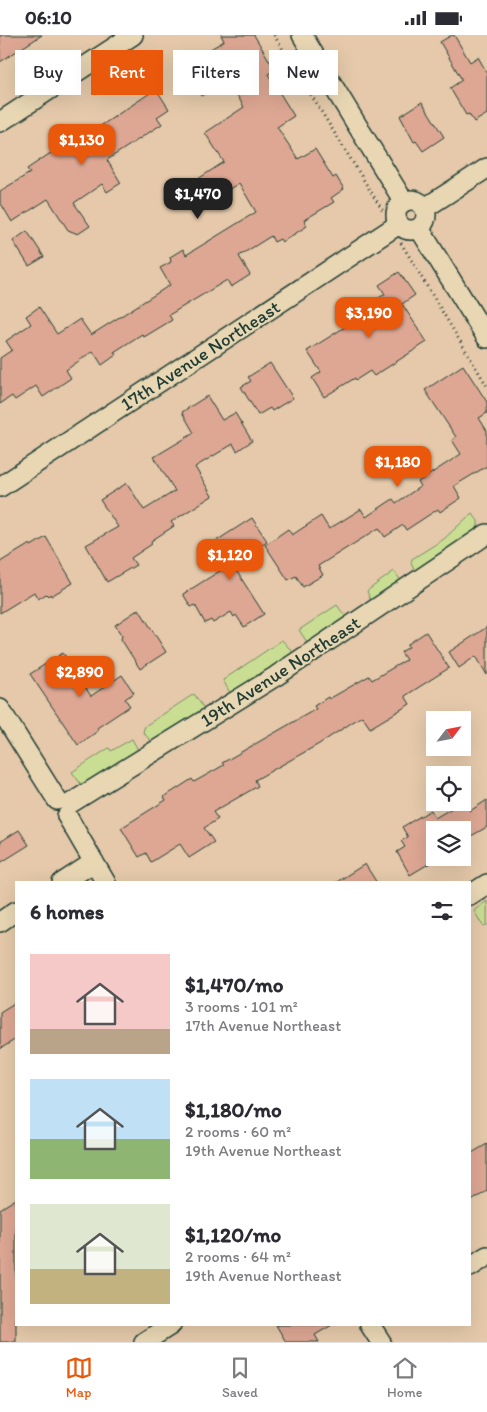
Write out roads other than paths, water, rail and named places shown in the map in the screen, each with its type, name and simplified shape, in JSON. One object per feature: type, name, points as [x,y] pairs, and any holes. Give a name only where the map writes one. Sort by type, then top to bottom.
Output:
[{"type":"street","points":[[0,122],[133,35]]},
{"type":"street","points":[[302,35],[404,202]]},
{"type":"street","points":[[425,208],[487,168]]},
{"type":"street","points":[[418,201],[425,208],[426,218],[419,228],[407,230],[395,227],[396,210],[404,202],[418,201]]},
{"type":"street","name":"17th Avenue Northeast","points":[[0,487],[395,227]]},
{"type":"street","points":[[419,228],[487,338]]},
{"type":"street","name":"19th Avenue Northeast","points":[[65,806],[276,676],[487,534]]},
{"type":"street","points":[[0,709],[65,806],[105,881]]},
{"type":"street","points":[[65,881],[94,863]]},
{"type":"street","points":[[471,894],[487,884]]},
{"type":"street","points":[[0,922],[15,912]]},
{"type":"street","points":[[471,1266],[487,1256]]},
{"type":"street","points":[[144,1342],[169,1326]]}]
